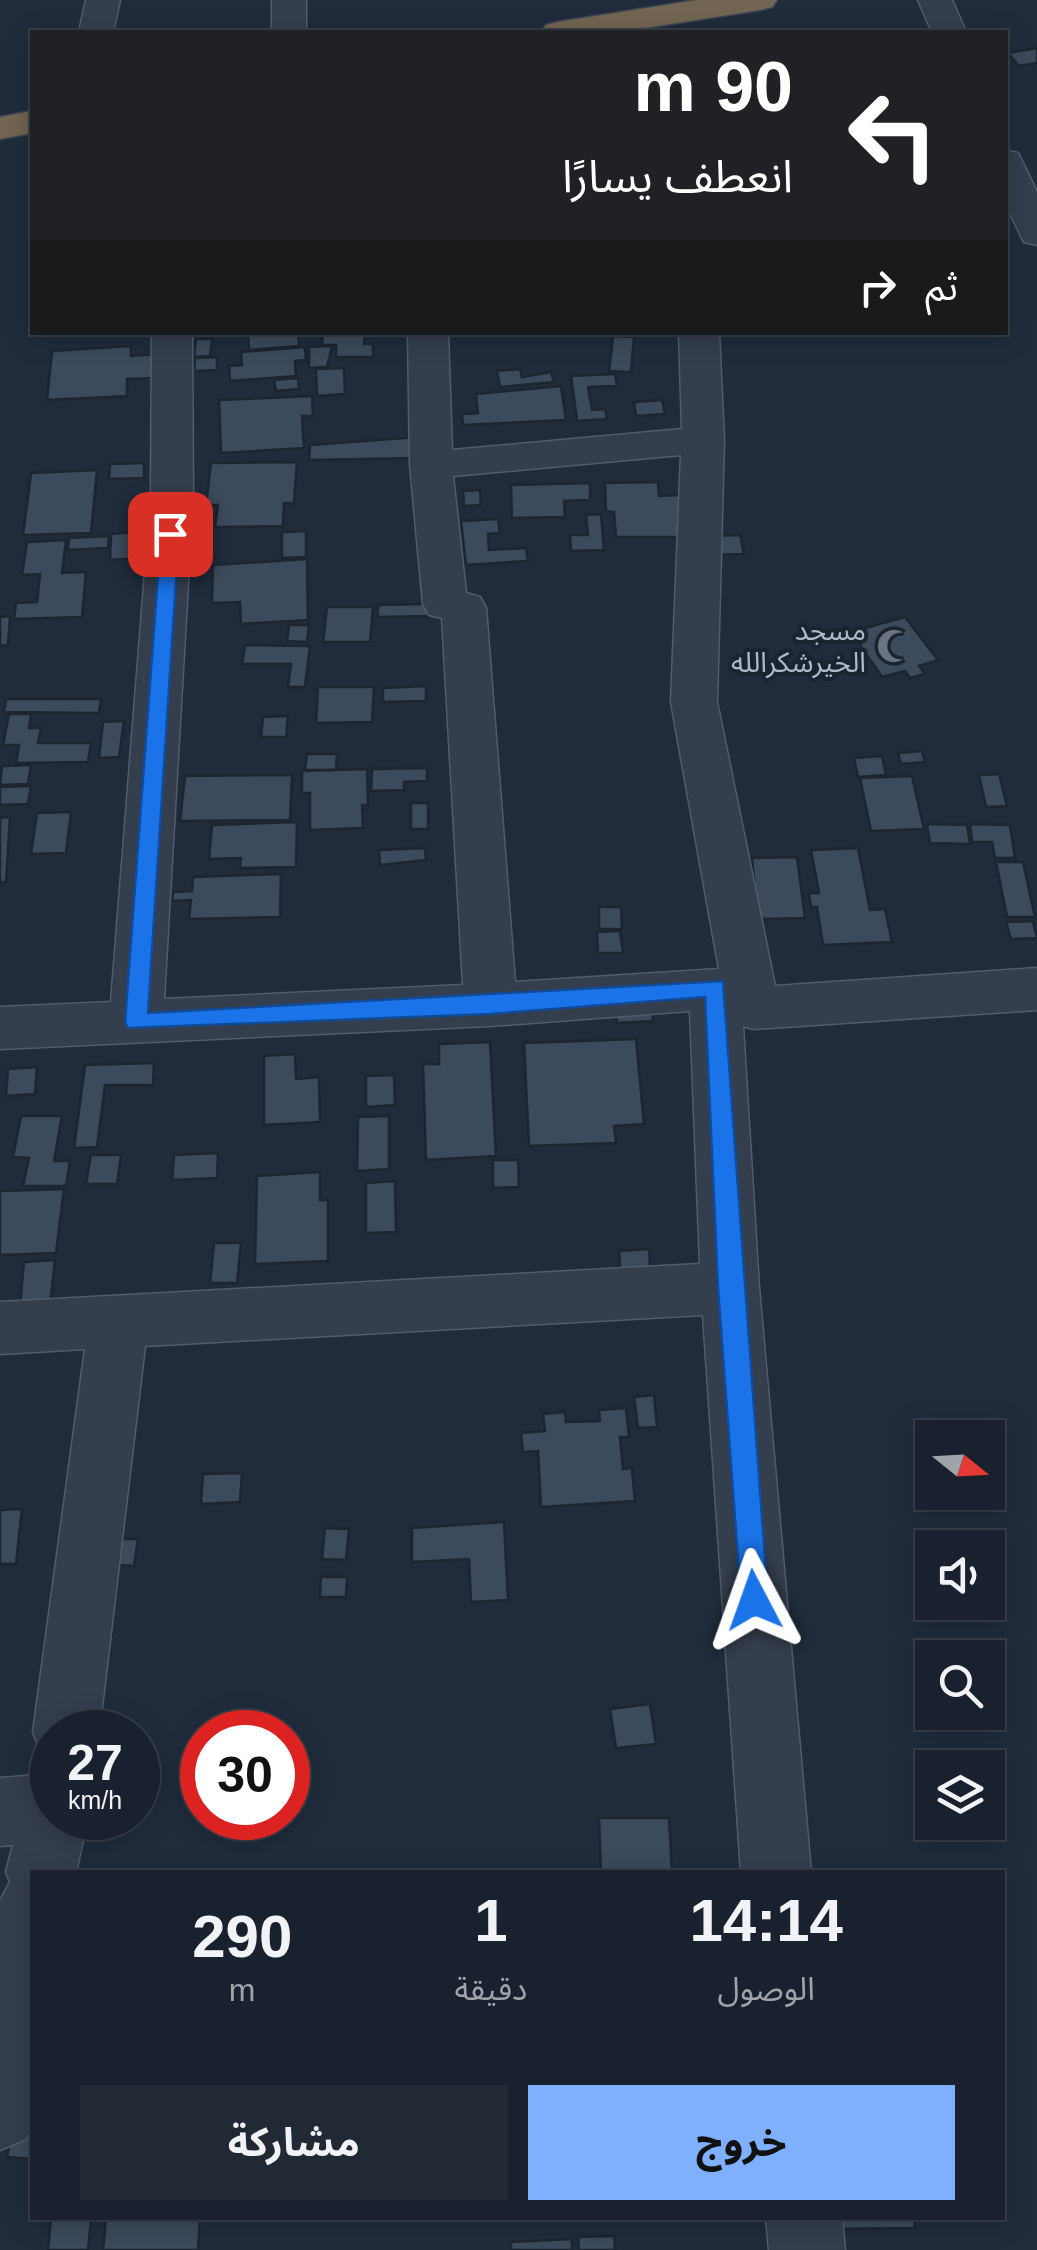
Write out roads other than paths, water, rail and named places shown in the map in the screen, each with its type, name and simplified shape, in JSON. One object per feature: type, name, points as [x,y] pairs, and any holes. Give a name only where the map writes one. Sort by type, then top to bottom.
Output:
[{"type":"highway","points":[[586,30],[628,27],[760,0]]},
{"type":"highway","points":[[0,128],[30,122]]},
{"type":"street","points":[[96,30],[103,0]]},
{"type":"street","points":[[288,30],[290,0]]},
{"type":"street","points":[[935,0],[948,30]]},
{"type":"street","points":[[1008,168],[1037,234]]},
{"type":"street","points":[[136,1022],[172,497],[172,335]]},
{"type":"street","points":[[428,335],[431,464],[445,604],[464,608],[490,1005]]},
{"type":"street","points":[[699,335],[703,440],[694,702],[734,998],[730,1288],[776,1870]]},
{"type":"street","points":[[431,464],[703,440]]},
{"type":"street","points":[[0,1028],[490,1005],[1037,989]]},
{"type":"street","points":[[0,1328],[730,1288]]},
{"type":"street","points":[[69,1710],[118,1324]]},
{"type":"street","points":[[0,1812],[30,1810]]},
{"type":"street","points":[[41,1870],[49,1840]]},
{"type":"street","points":[[0,2113],[30,1925]]},
{"type":"street","points":[[804,2220],[806,2250]]},
{"type":"place","name":"مسجد الخيرشكرالله","points":[[894,646]]}]
